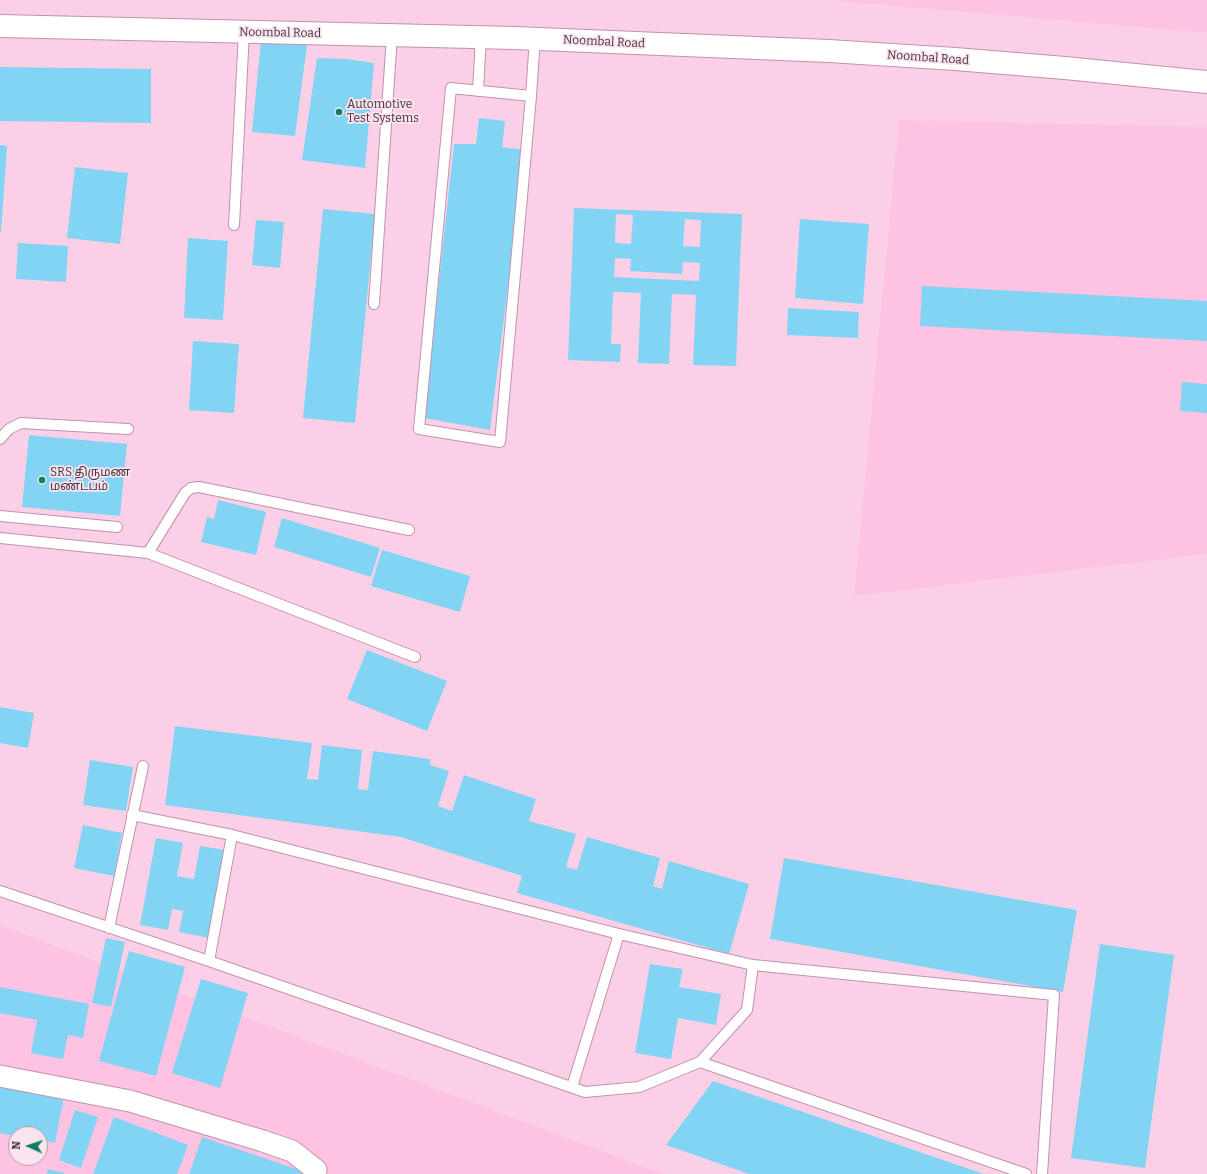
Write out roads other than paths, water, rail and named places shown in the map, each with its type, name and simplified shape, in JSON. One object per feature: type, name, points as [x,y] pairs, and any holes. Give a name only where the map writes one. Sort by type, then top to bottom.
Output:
[{"type":"street","name":"Noombal Road","points":[[0,26],[535,38],[829,51],[1065,68],[1207,82]]},
{"type":"street","points":[[0,1076],[130,1101],[263,1141],[292,1151],[316,1170],[315,1174]]},
{"type":"lane","points":[[234,225],[244,32]]},
{"type":"lane","points":[[374,304],[392,35]]},
{"type":"lane","points":[[478,91],[481,37]]},
{"type":"lane","points":[[531,96],[451,88],[419,429],[500,442],[531,96],[535,38]]},
{"type":"lane","points":[[0,439],[9,429],[21,423],[128,429]]},
{"type":"lane","points":[[148,553],[185,493],[191,488],[199,487],[409,530]]},
{"type":"lane","points":[[0,516],[117,527]]},
{"type":"lane","points":[[0,538],[148,553],[415,657]]},
{"type":"lane","points":[[109,928],[142,766]]},
{"type":"lane","points":[[132,815],[232,835],[620,934],[753,965],[1054,995],[1042,1174]]},
{"type":"lane","points":[[209,961],[232,835]]},
{"type":"lane","points":[[0,891],[209,961],[585,1092],[639,1087],[700,1062],[747,1010],[753,965]]},
{"type":"lane","points":[[572,1087],[620,934]]},
{"type":"lane","points":[[700,1062],[1026,1174]]},
{"type":"place","name":"Automotive Test Systems","points":[[339,112]]},
{"type":"place","name":"SRS திருமண மண்டபம்","points":[[42,480]]}]
